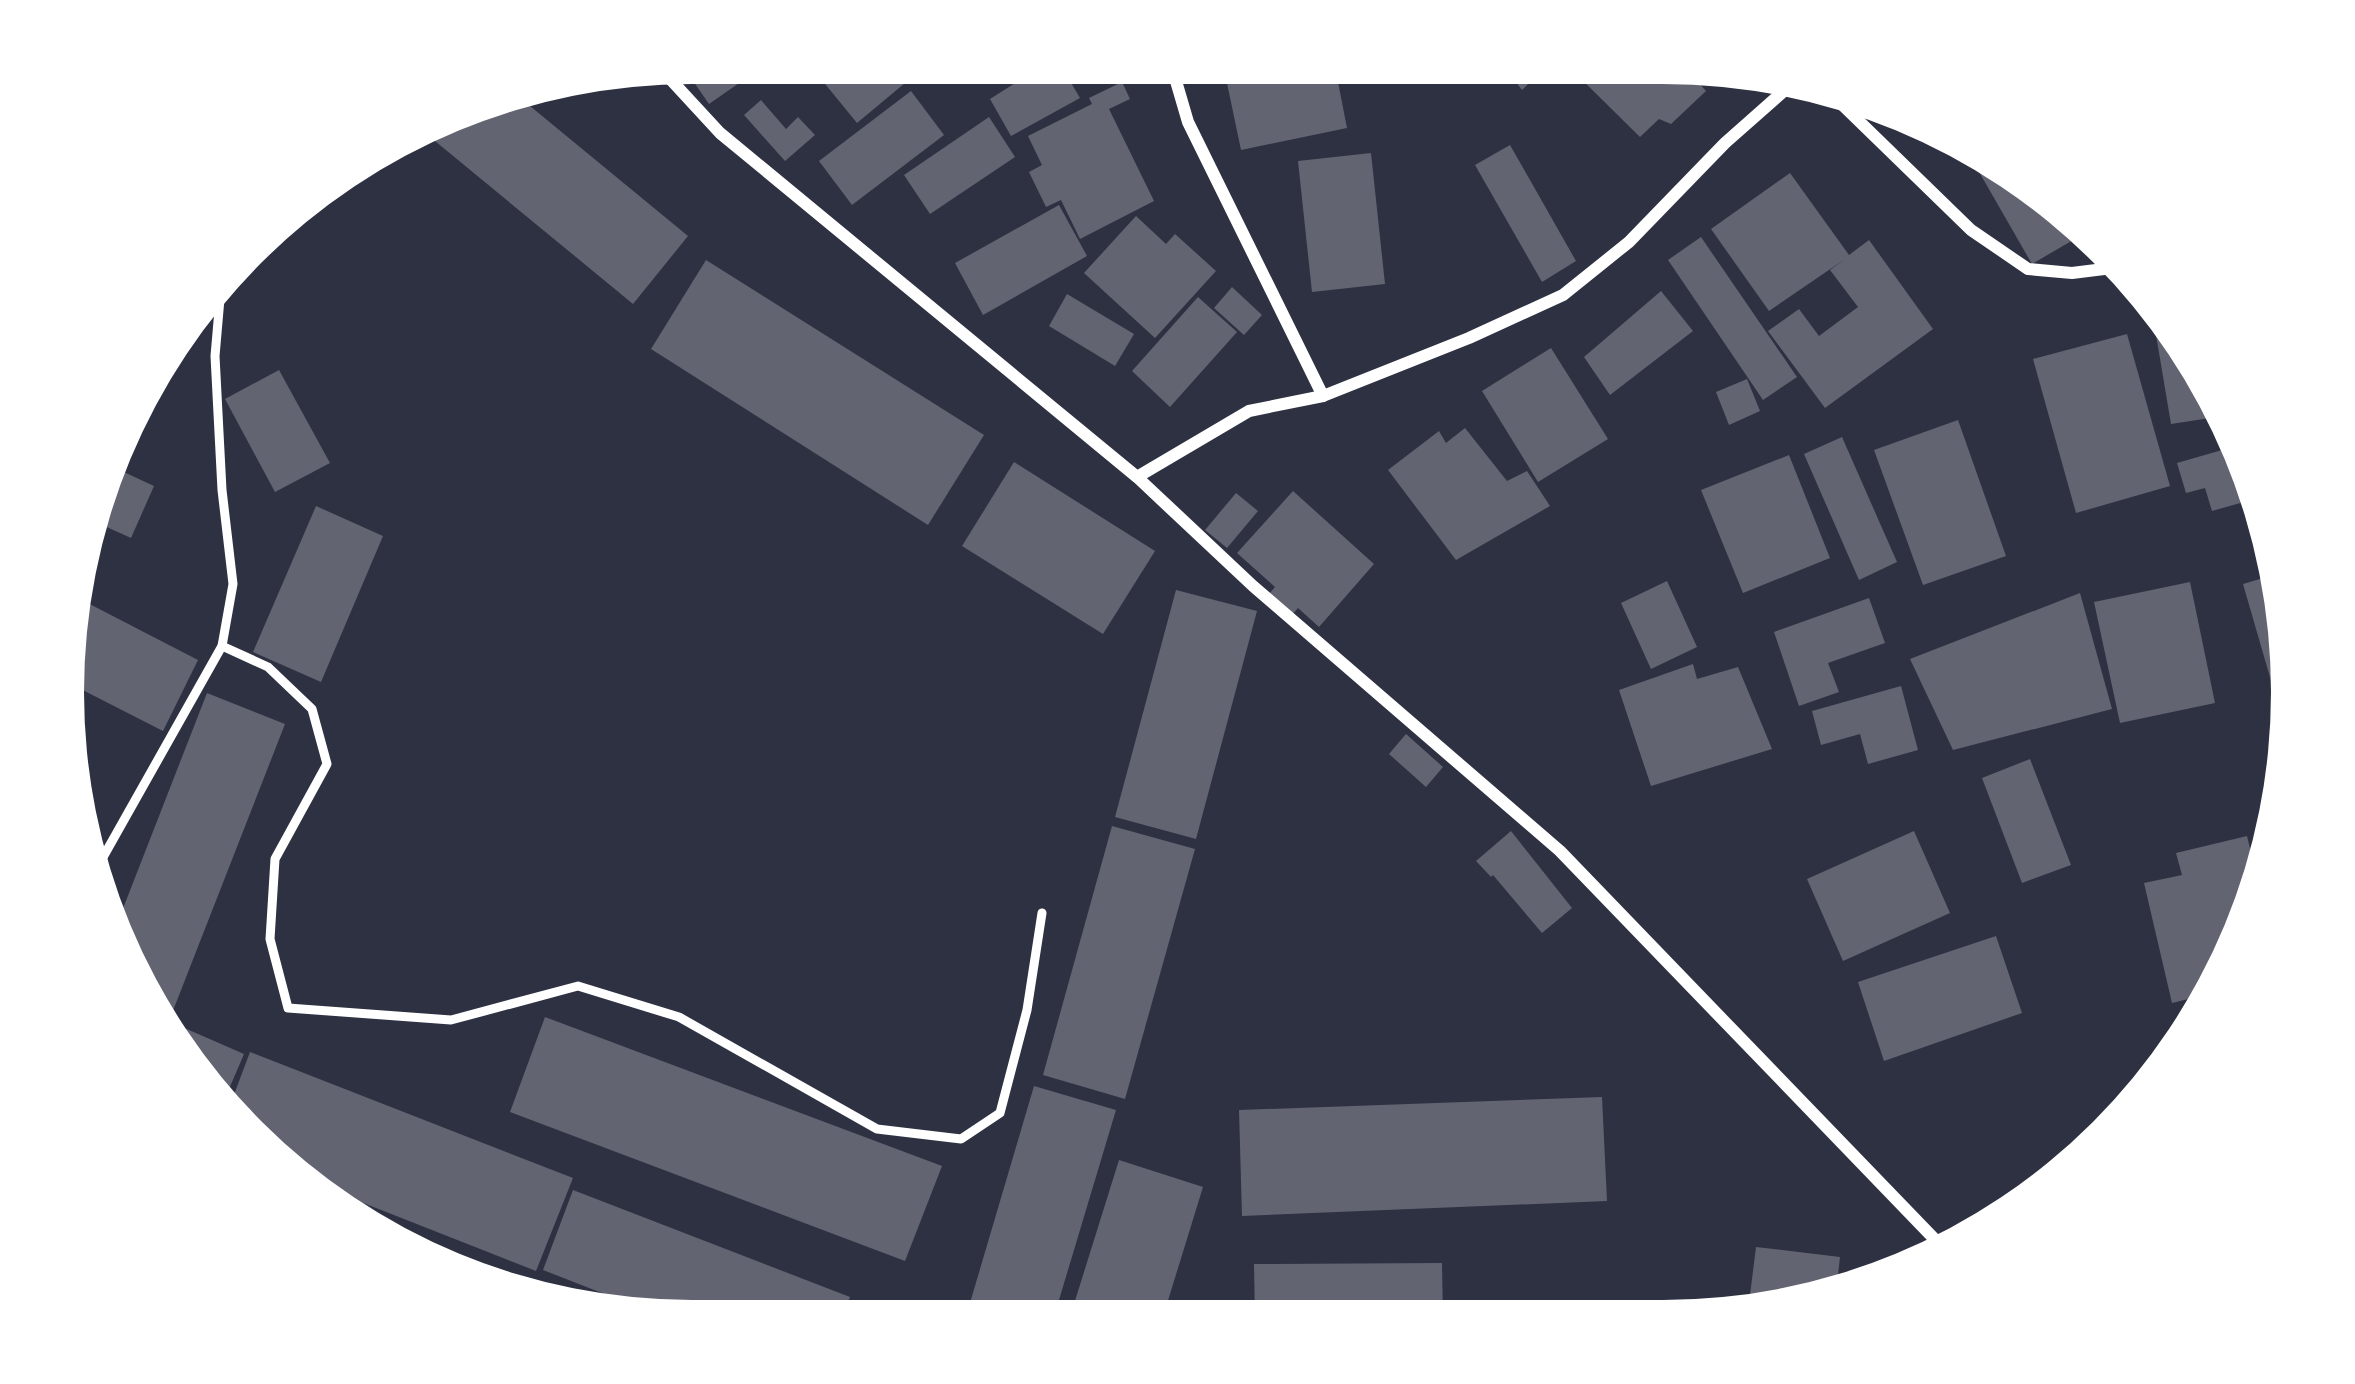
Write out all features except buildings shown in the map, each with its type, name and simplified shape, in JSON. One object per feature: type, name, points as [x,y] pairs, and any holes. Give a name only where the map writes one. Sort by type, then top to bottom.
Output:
[{"type":"street","points":[[675,84],[720,133],[1138,477],[1252,586],[1560,851],[1932,1237]]},
{"type":"street","points":[[1177,84],[1189,122],[1323,396]]},
{"type":"street","points":[[1138,477],[1250,411],[1323,396],[1563,295],[1629,242],[1725,143],[1779,95]]},
{"type":"street","points":[[1852,114],[1971,230],[2028,269],[2072,273],[2100,270]]},
{"type":"lane","points":[[106,852],[222,646],[233,584],[215,356],[219,311]]},
{"type":"lane","points":[[222,646],[268,667],[312,709],[327,764],[275,859],[270,939],[288,1008],[451,1020],[578,986],[679,1018],[877,1130],[961,1139],[1000,1113],[1027,1010],[1042,913]]}]
